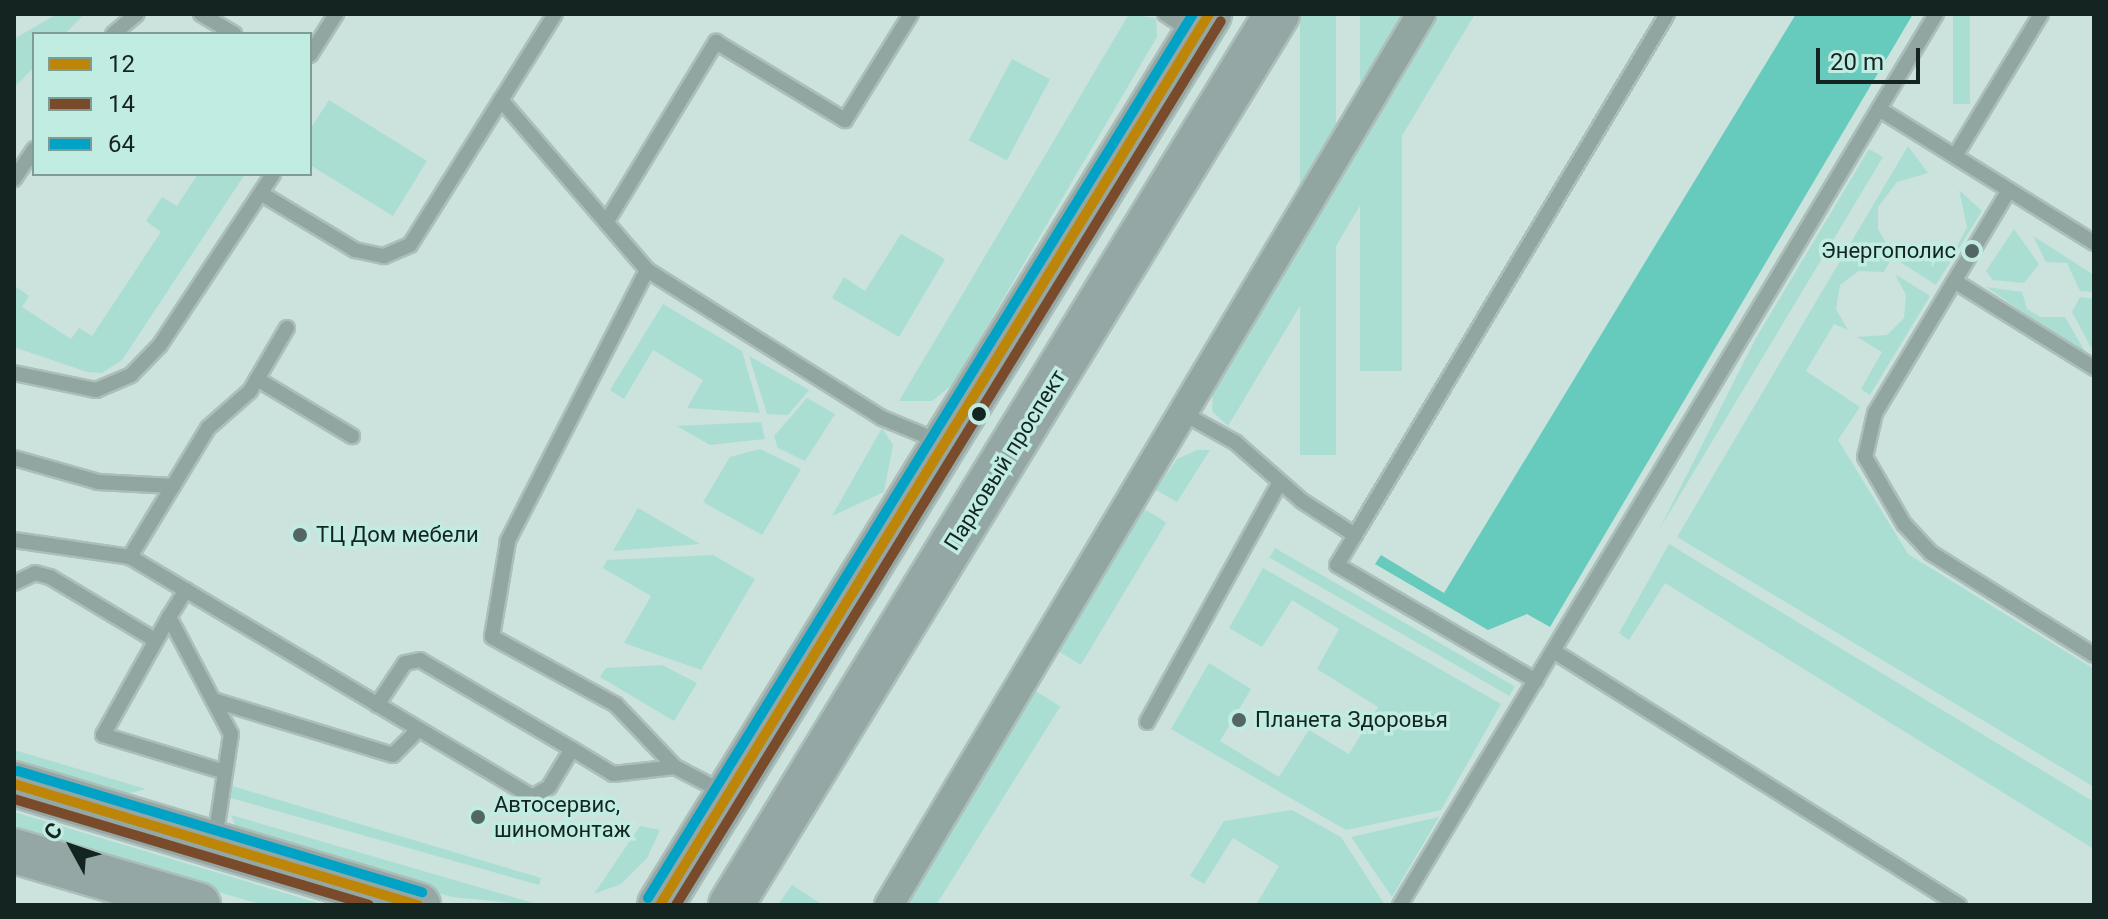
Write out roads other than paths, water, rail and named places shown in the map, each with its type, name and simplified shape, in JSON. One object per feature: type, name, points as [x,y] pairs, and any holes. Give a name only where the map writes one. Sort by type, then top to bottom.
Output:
[{"type":"main road","name":"Парковый проспект","points":[[731,905],[1277,14]]},
{"type":"main road","points":[[660,905],[733,796],[948,445],[1190,21]]},
{"type":"main road","points":[[14,784],[418,905]]},
{"type":"main road","points":[[14,851],[198,905]]},
{"type":"street","points":[[889,905],[1179,411],[1421,14]]},
{"type":"lane","points":[[115,32],[137,14]]},
{"type":"lane","points":[[201,14],[231,32]]},
{"type":"lane","points":[[312,52],[336,14]]},
{"type":"lane","points":[[262,194],[355,250],[384,256],[410,245],[555,14]]},
{"type":"lane","points":[[607,221],[716,42],[845,120],[911,14]]},
{"type":"lane","points":[[1536,681],[1337,565],[1667,14]]},
{"type":"lane","points":[[1400,905],[1555,652],[1936,14]]},
{"type":"lane","points":[[1955,156],[2041,14]]},
{"type":"lane","points":[[501,100],[647,270],[882,418],[948,445]]},
{"type":"lane","points":[[1879,109],[2094,243]]},
{"type":"lane","points":[[14,179],[32,152]]},
{"type":"lane","points":[[14,373],[96,390],[131,375],[160,345],[272,176]]},
{"type":"lane","points":[[2009,190],[1875,413],[1865,444],[1868,470],[1931,553],[2094,655]]},
{"type":"lane","points":[[647,270],[508,541],[492,637],[616,705],[675,767],[733,796]]},
{"type":"lane","points":[[1956,282],[2094,368]]},
{"type":"lane","points":[[130,557],[216,418],[257,379],[287,328]]},
{"type":"lane","points":[[257,379],[352,436]]},
{"type":"lane","points":[[1179,411],[1235,442],[1280,482],[1355,535]]},
{"type":"lane","points":[[14,458],[98,482],[173,486]]},
{"type":"lane","points":[[1147,722],[1280,482]]},
{"type":"lane","points":[[14,540],[130,557],[532,797],[549,787],[572,749]]},
{"type":"lane","points":[[14,583],[35,573],[50,577],[155,640]]},
{"type":"lane","points":[[186,590],[103,735],[225,772]]},
{"type":"lane","points":[[169,617],[231,734],[214,844]]},
{"type":"lane","points":[[1555,652],[1959,905]]},
{"type":"lane","points":[[377,705],[405,663],[420,660],[613,774],[675,767]]},
{"type":"lane","points":[[213,700],[393,755],[418,730]]},
{"type":"place","name":"Энергополис","points":[[1972,251]]},
{"type":"place","name":"ТЦ Дом мебели","points":[[300,535]]},
{"type":"place","name":"Планета Здоровья","points":[[1239,720]]},
{"type":"place","name":"Автосервис, шиномонтаж","points":[[478,817]]}]
